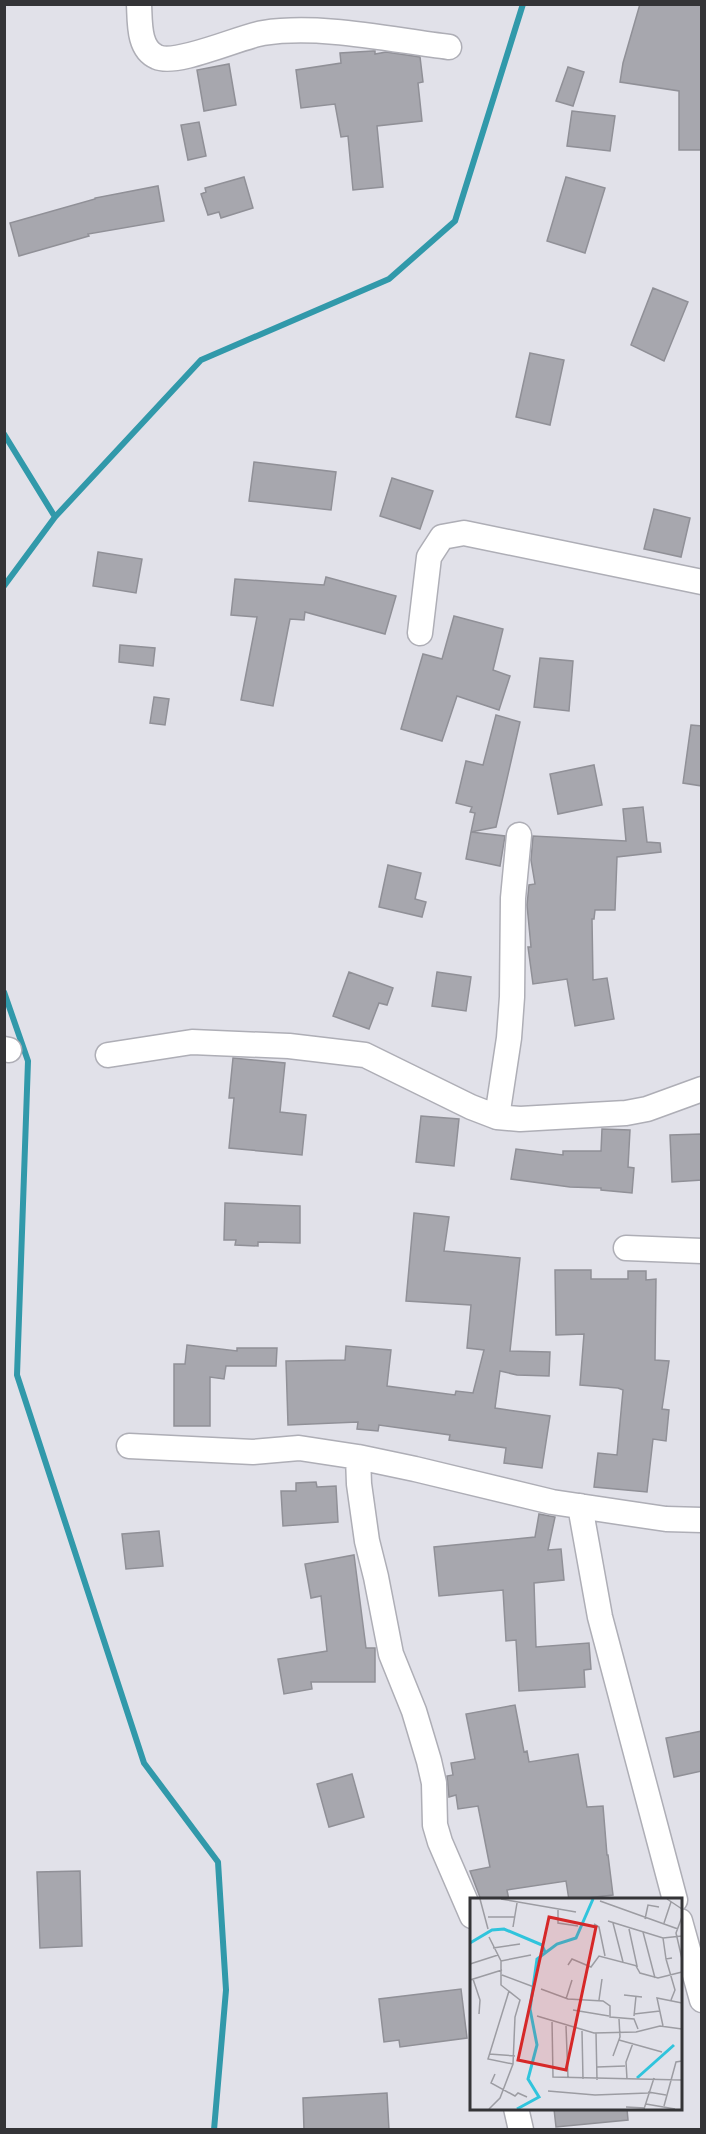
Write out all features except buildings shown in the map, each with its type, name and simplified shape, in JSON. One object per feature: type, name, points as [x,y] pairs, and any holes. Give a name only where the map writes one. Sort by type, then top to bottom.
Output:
[{"type":"street","points":[[139,4],[141,35],[147,51],[158,58],[175,59],[263,33],[321,31],[449,47]]},
{"type":"street","points":[[420,633],[429,557],[442,537],[464,533],[702,582]]},
{"type":"street","points":[[497,1117],[512,1007],[513,898],[519,835]]},
{"type":"street","points":[[108,1055],[192,1042],[289,1046],[365,1055],[471,1107],[497,1117],[520,1119],[626,1113],[647,1109],[702,1089]]},
{"type":"street","points":[[626,1248],[702,1251]]},
{"type":"street","points":[[129,1446],[253,1452],[299,1448],[358,1457],[552,1502],[666,1519],[702,1520]]},
{"type":"street","points":[[358,1457],[359,1485],[367,1541],[391,1654],[414,1711],[429,1761],[434,1783],[435,1825],[440,1842],[470,1911]]},
{"type":"street","points":[[579,1506],[600,1617],[674,1898]]},
{"type":"street","points":[[682,1924],[702,2000]]},
{"type":"street","points":[[516,2110],[521,2130]]},
{"type":"waterway","points":[[4,586],[55,517],[201,360],[389,279],[455,221],[523,4]]},
{"type":"waterway","points":[[4,434],[55,517]]},
{"type":"waterway","points":[[4,992],[28,1061],[17,1375],[144,1763],[218,1862],[226,1990],[214,2130]]}]
